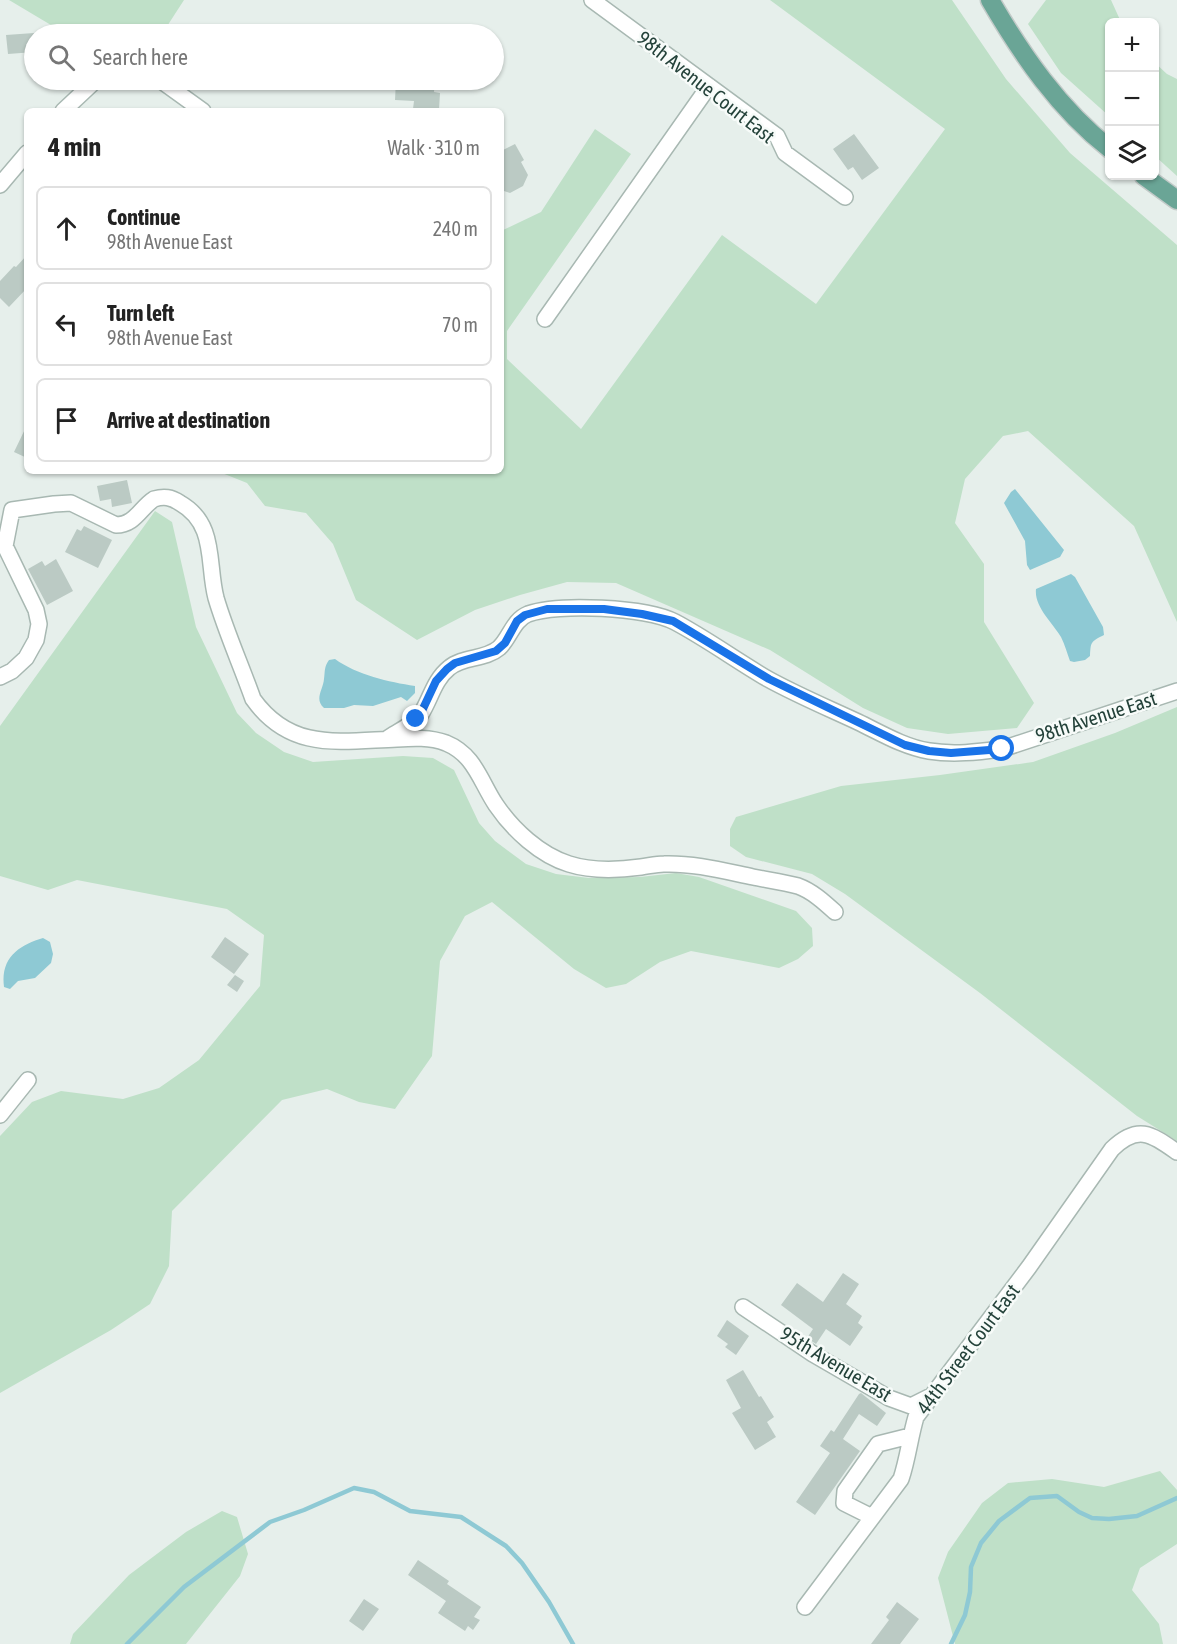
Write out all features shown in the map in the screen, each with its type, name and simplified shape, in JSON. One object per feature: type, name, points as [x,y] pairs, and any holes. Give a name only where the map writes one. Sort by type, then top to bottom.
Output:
[{"type":"main road","points":[[990,0],[1012,38],[1061,103],[1105,145]]},
{"type":"main road","points":[[1150,180],[1177,200]]},
{"type":"street","name":"98th Avenue Court East","points":[[592,0],[777,136],[785,153],[845,197]]},
{"type":"street","points":[[545,319],[709,86]]},
{"type":"street","points":[[66,108],[85,90]]},
{"type":"street","points":[[174,90],[199,108]]},
{"type":"street","points":[[0,186],[24,157]]},
{"type":"street","points":[[0,677],[12,671],[26,658],[36,640],[39,624],[36,610],[5,546],[6,509],[71,503],[116,525],[121,525],[131,521],[154,499],[171,498],[185,505],[198,518],[206,534],[216,597],[253,699],[260,709],[283,728],[310,739],[332,741],[425,738],[457,749],[474,764],[495,804],[517,830],[541,850],[569,864],[604,868],[661,864],[711,868],[799,887],[821,899],[835,912]]},
{"type":"street","name":"98th Avenue East","points":[[387,739],[416,719],[436,681],[447,669],[455,663],[496,651],[505,643],[517,621],[525,615],[547,609],[604,609],[673,621],[769,679],[905,745],[929,751],[977,752],[1002,749],[1177,691]]},
{"type":"street","points":[[0,1114],[28,1080]]},
{"type":"street","name":"44th Street Court East","points":[[805,1607],[901,1479],[916,1417],[1029,1267],[1112,1149],[1133,1134],[1144,1134],[1177,1152]]},
{"type":"street","name":"95th Avenue East","points":[[743,1307],[813,1354],[890,1398],[911,1406],[924,1401],[931,1395]]},
{"type":"street","points":[[872,1517],[844,1503],[845,1491],[878,1444],[910,1436]]},
{"type":"green space","points":[[9,0],[184,0],[168,24],[49,24]]},
{"type":"green space","points":[[770,0],[952,0],[1006,79],[1070,153],[1177,245],[1177,622],[1134,526],[1028,431],[1003,436],[965,479],[955,523],[984,564],[984,622],[1034,703],[1017,728],[948,734],[907,728],[863,708],[770,650],[616,583],[567,582],[520,595],[475,610],[417,640],[356,600],[333,544],[306,513],[265,506],[247,483],[224,474],[504,474],[504,230],[541,212],[595,129],[631,154],[507,331],[507,359],[581,429],[722,235],[816,304],[945,129]]},
{"type":"green space","points":[[1046,0],[1111,0],[1119,18],[1105,18],[1105,112],[1061,73],[1028,24]]},
{"type":"green space","points":[[1159,67],[1177,79],[1177,176],[1159,160]]},
{"type":"green space","points":[[155,511],[172,522],[196,627],[237,713],[256,733],[284,752],[313,762],[403,756],[433,758],[454,770],[479,823],[495,841],[526,864],[556,874],[589,878],[640,877],[676,873],[699,877],[796,911],[812,928],[813,946],[798,959],[779,968],[691,951],[660,962],[626,984],[606,988],[574,969],[492,902],[465,916],[440,961],[432,1056],[395,1109],[359,1102],[327,1089],[282,1100],[172,1211],[169,1266],[150,1304],[111,1330],[0,1393],[0,1136],[32,1102],[61,1091],[123,1099],[159,1088],[199,1060],[260,986],[264,935],[227,909],[77,880],[48,890],[0,876],[0,726]]},
{"type":"green space","points":[[1177,707],[1177,1141],[1137,1116],[980,993],[845,894],[812,874],[746,857],[730,846],[730,829],[736,817],[841,786],[1033,762],[1115,733]]},
{"type":"green space","points":[[1160,1471],[1177,1490],[1177,1544],[1140,1568],[1132,1590],[1159,1624],[1163,1644],[955,1644],[938,1578],[948,1552],[982,1503],[1008,1483],[1052,1479],[1104,1487]]},
{"type":"green space","points":[[222,1511],[237,1517],[248,1554],[240,1576],[186,1644],[70,1644],[73,1634],[129,1575],[186,1532]]},
{"type":"water","points":[[1015,489],[1064,550],[1060,557],[1030,570],[1027,565],[1025,541],[1004,503]]},
{"type":"water","points":[[1071,574],[1075,577],[1103,627],[1104,635],[1092,643],[1090,656],[1085,660],[1074,662],[1070,661],[1061,637],[1041,608],[1036,596],[1036,589]]},
{"type":"water","points":[[335,659],[363,674],[415,686],[415,693],[407,701],[401,697],[373,706],[324,708],[319,698],[325,669],[329,660]]},
{"type":"water","points":[[43,938],[50,942],[53,954],[51,963],[35,978],[18,981],[10,989],[4,987],[5,968],[13,954],[27,944]]},
{"type":"building","points":[[24,34],[24,53],[8,54],[6,35]]},
{"type":"building","points":[[396,90],[434,90],[434,92],[440,93],[439,108],[413,108],[414,101],[395,100]]},
{"type":"building","points":[[854,134],[879,168],[862,180],[853,167],[848,170],[833,149]]},
{"type":"building","points":[[515,144],[524,160],[521,162],[528,175],[523,186],[510,193],[504,191],[504,150]]},
{"type":"building","points":[[24,258],[24,291],[9,307],[0,298],[0,281],[14,266],[16,267]]},
{"type":"building","points":[[24,431],[24,457],[14,452]]},
{"type":"building","points":[[127,480],[132,503],[112,507],[111,499],[100,501],[97,486]]},
{"type":"building","points":[[84,526],[112,540],[98,568],[65,552],[77,529],[81,531]]},
{"type":"building","points":[[56,559],[73,591],[47,605],[28,569],[42,561],[45,566]]},
{"type":"building","points":[[225,937],[249,954],[234,974],[211,957]]},
{"type":"building","points":[[235,975],[244,981],[237,992],[227,985]]},
{"type":"building","points":[[843,1273],[859,1284],[846,1304],[862,1316],[858,1323],[863,1327],[850,1346],[826,1329],[816,1344],[807,1338],[813,1329],[781,1305],[797,1283],[823,1302]]},
{"type":"building","points":[[727,1320],[749,1336],[736,1355],[725,1347],[728,1344],[717,1336]]},
{"type":"building","points":[[743,1370],[774,1417],[767,1422],[776,1437],[755,1450],[732,1413],[741,1408],[726,1380]]},
{"type":"building","points":[[861,1393],[886,1413],[877,1426],[859,1414],[843,1439],[860,1451],[815,1515],[796,1502],[830,1453],[820,1446],[831,1430],[834,1432]]},
{"type":"building","points":[[418,1560],[449,1581],[447,1584],[481,1607],[474,1617],[480,1620],[473,1630],[468,1626],[465,1631],[438,1613],[446,1601],[408,1575]]},
{"type":"building","points":[[364,1599],[379,1609],[363,1631],[349,1621]]},
{"type":"building","points":[[897,1602],[919,1619],[900,1644],[871,1644],[889,1620],[886,1617]]},
{"type":"waterway","points":[[127,1644],[184,1587],[270,1522],[354,1488],[374,1492],[410,1511],[461,1517],[506,1546],[522,1563],[549,1602],[573,1644]]},
{"type":"waterway","points":[[951,1644],[965,1615],[970,1592],[971,1567],[981,1543],[999,1521],[1030,1498],[1057,1496],[1079,1512],[1092,1518],[1109,1519],[1137,1516],[1177,1498]]},
{"type":"route","points":[[416,719],[436,681],[447,669],[455,663],[496,651],[505,643],[517,621],[525,615],[547,609],[604,609],[673,621],[769,679],[905,745],[951,753],[1002,749]]}]
